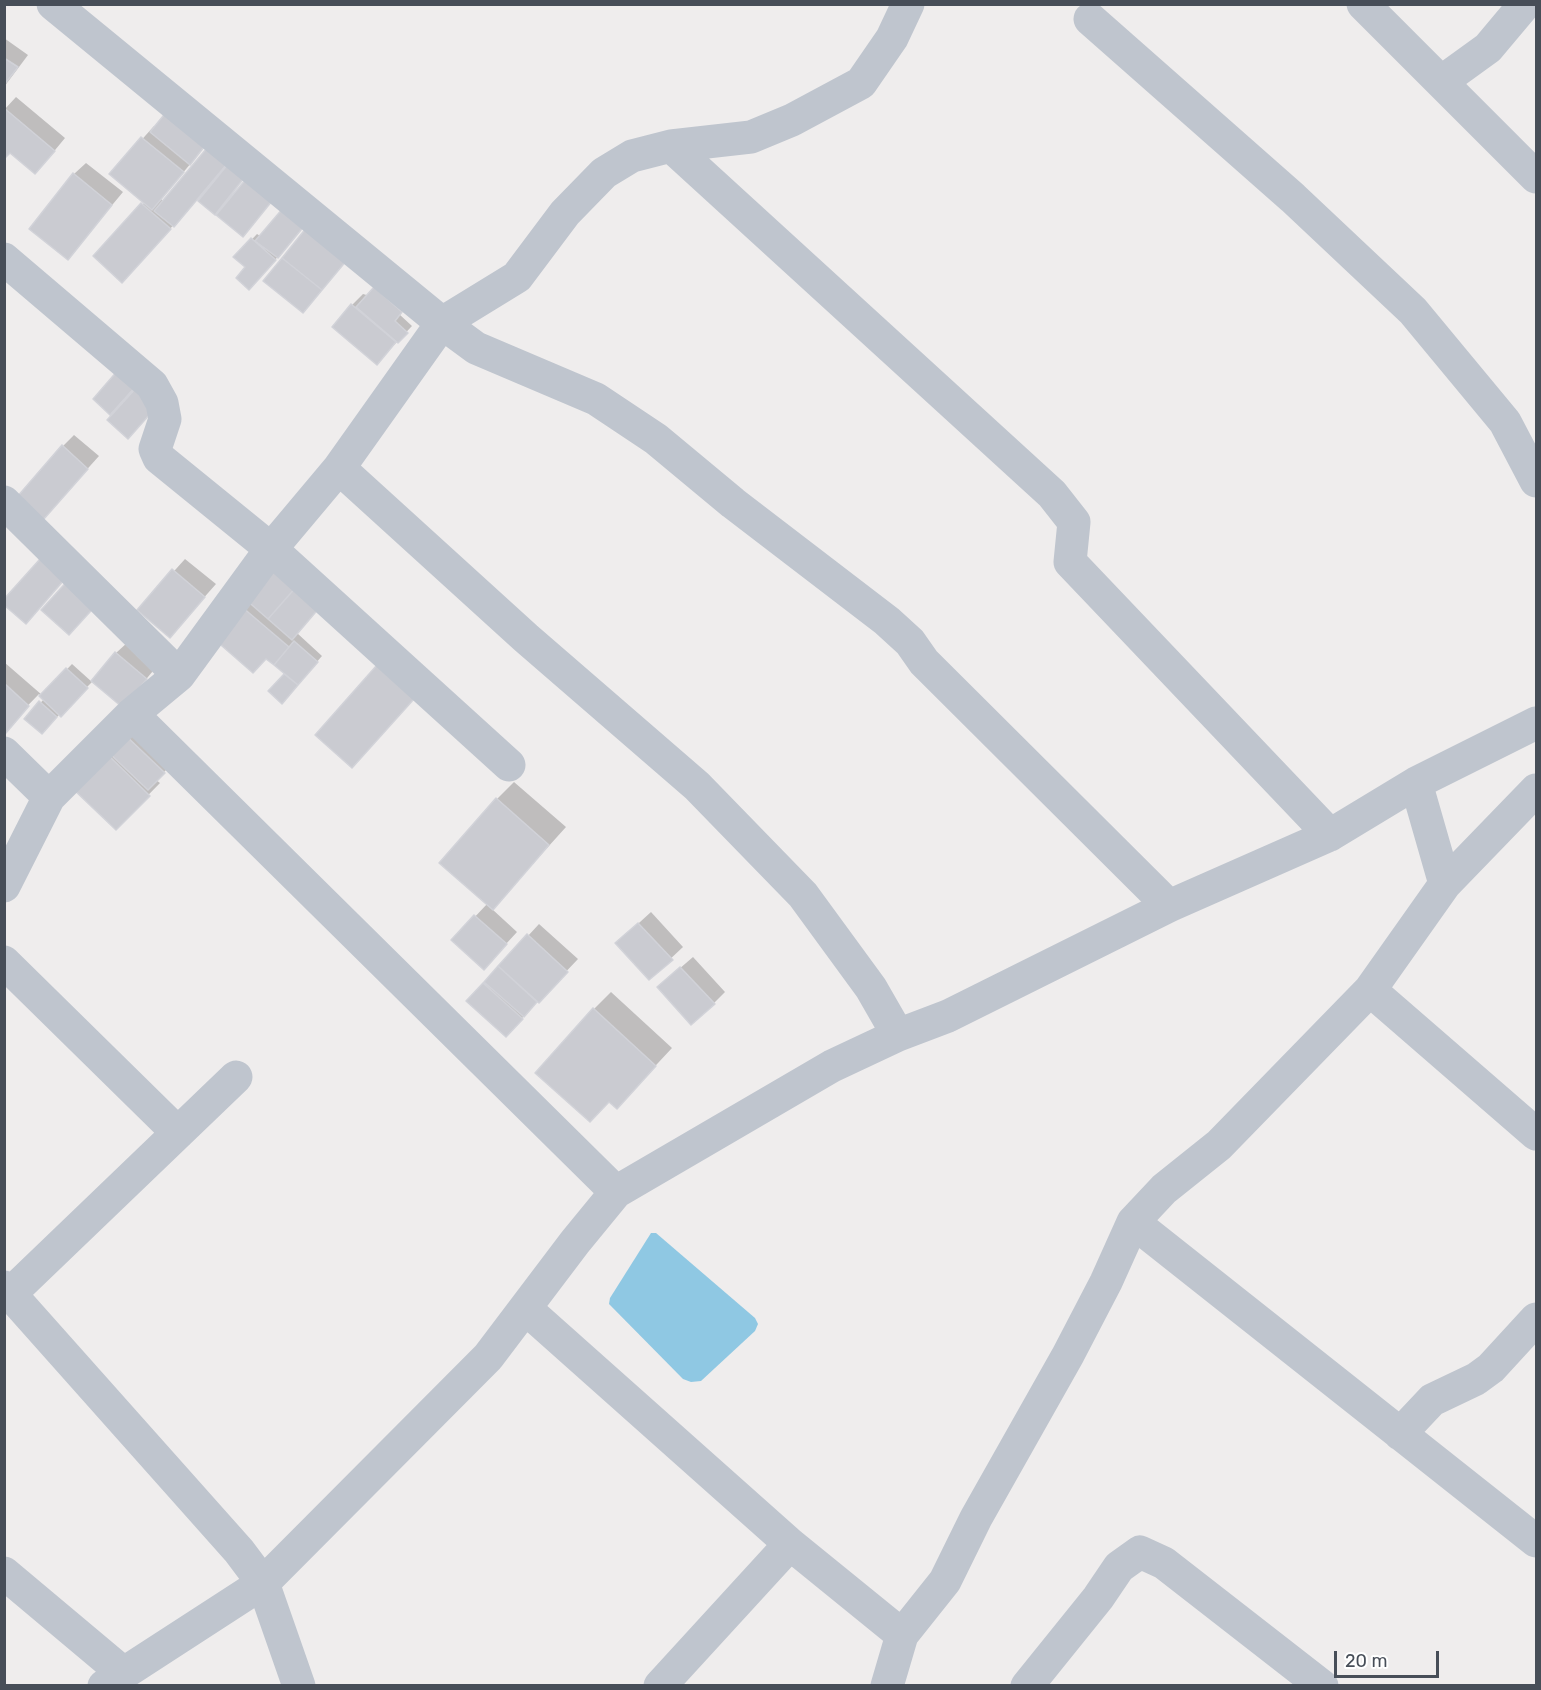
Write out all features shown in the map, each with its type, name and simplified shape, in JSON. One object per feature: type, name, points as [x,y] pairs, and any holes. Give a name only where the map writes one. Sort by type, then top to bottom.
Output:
[{"type":"street","points":[[53,4],[442,323],[476,348],[596,399],[656,439],[733,503],[887,621],[910,642],[924,662],[1169,906]]},
{"type":"street","points":[[4,886],[49,797],[132,714],[179,675],[272,549],[339,468],[442,323],[517,277],[565,213],[604,173],[632,156],[671,146],[751,136],[792,120],[861,83],[892,38],[908,4]]},
{"type":"street","points":[[1363,4],[1536,177]]},
{"type":"street","points":[[1440,82],[1488,48],[1525,4]]},
{"type":"street","points":[[1090,20],[1293,198],[1413,310],[1505,422],[1536,481]]},
{"type":"street","points":[[671,146],[1052,494],[1074,522],[1070,562],[1330,835]]},
{"type":"street","points":[[4,258],[152,386],[162,403],[165,419],[155,449],[159,458],[272,549],[509,765]]},
{"type":"street","points":[[339,468],[526,638],[697,786],[803,895],[871,988],[898,1035]]},
{"type":"street","points":[[4,502],[179,675]]},
{"type":"street","points":[[132,714],[616,1192]]},
{"type":"street","points":[[4,1573],[113,1679],[263,1583],[488,1357],[616,1192],[832,1066],[898,1035],[948,1016],[1169,906],[1330,835],[1416,783],[1536,723]]},
{"type":"street","points":[[4,753],[49,797]]},
{"type":"street","points":[[1416,783],[1445,884]]},
{"type":"street","points":[[887,1686],[902,1635],[945,1581],[976,1518],[1068,1355],[1106,1282],[1133,1222],[1164,1189],[1219,1145],[1370,990],[1445,884],[1536,790]]},
{"type":"street","points":[[4,962],[178,1133]]},
{"type":"street","points":[[1370,990],[1536,1134]]},
{"type":"street","points":[[236,1077],[7,1291],[239,1551],[263,1583],[299,1686]]},
{"type":"street","points":[[1133,1222],[1536,1541]]},
{"type":"street","points":[[526,1309],[790,1544],[902,1635]]},
{"type":"street","points":[[1400,1434],[1432,1400],[1476,1379],[1491,1368],[1536,1319]]},
{"type":"street","points":[[660,1686],[790,1544]]},
{"type":"street","points":[[1027,1686],[1098,1598],[1119,1567],[1140,1552],[1164,1563],[1322,1686]]},
{"type":"water","points":[[651,1233],[656,1233],[755,1318],[758,1324],[755,1331],[701,1381],[691,1382],[683,1379],[609,1304],[610,1298]]},
{"type":"building","points":[[4,58],[18,67],[4,85]]},
{"type":"building","points":[[172,105],[211,138],[190,165],[150,132]]},
{"type":"building","points":[[4,108],[55,151],[35,174],[10,153],[4,159]]},
{"type":"building","points":[[141,137],[184,172],[152,210],[109,174]]},
{"type":"building","points":[[212,142],[232,158],[174,227],[154,211]]},
{"type":"building","points":[[228,164],[244,178],[215,215],[198,201]]},
{"type":"building","points":[[73,173],[112,205],[68,260],[29,229]]},
{"type":"building","points":[[246,179],[272,201],[243,237],[216,215]]},
{"type":"building","points":[[141,203],[171,229],[122,283],[93,256]]},
{"type":"building","points":[[284,207],[305,225],[278,258],[255,241]]},
{"type":"building","points":[[307,227],[347,260],[322,290],[282,258]]},
{"type":"building","points":[[251,238],[276,260],[249,290],[236,278],[245,267],[233,257]]},
{"type":"building","points":[[282,258],[322,290],[303,313],[263,281]]},
{"type":"building","points":[[374,287],[402,312],[395,321],[408,333],[398,343],[356,307]]},
{"type":"building","points":[[351,304],[396,342],[377,365],[332,327]]},
{"type":"building","points":[[119,369],[137,385],[110,415],[93,399]]},
{"type":"building","points":[[137,387],[158,405],[128,439],[107,420]]},
{"type":"building","points":[[62,445],[88,469],[43,520],[17,497]]},
{"type":"building","points":[[40,559],[64,580],[26,624],[4,605],[4,599]]},
{"type":"building","points":[[272,565],[297,586],[268,619],[244,598]]},
{"type":"building","points":[[172,569],[205,597],[170,638],[137,610]]},
{"type":"building","points":[[71,577],[99,602],[69,635],[41,610]]},
{"type":"building","points":[[297,586],[320,607],[292,640],[268,619]]},
{"type":"building","points":[[242,607],[289,647],[274,665],[266,659],[253,673],[214,639]]},
{"type":"building","points":[[294,641],[318,662],[298,685],[274,665]]},
{"type":"building","points":[[115,652],[147,679],[122,707],[91,681]]},
{"type":"building","points":[[377,665],[414,699],[352,768],[315,735]]},
{"type":"building","points":[[66,668],[88,688],[61,717],[39,696]]},
{"type":"building","points":[[284,674],[298,685],[282,704],[268,691]]},
{"type":"building","points":[[4,683],[29,706],[6,733],[4,732]]},
{"type":"building","points":[[39,701],[57,717],[42,734],[24,719]]},
{"type":"building","points":[[124,734],[165,773],[148,790],[107,751]]},
{"type":"building","points":[[105,752],[150,796],[116,830],[71,787]]},
{"type":"building","points":[[496,798],[549,845],[493,910],[439,863]]},
{"type":"building","points":[[474,915],[507,944],[484,970],[451,940]]},
{"type":"building","points":[[638,923],[673,960],[649,980],[615,943]]},
{"type":"building","points":[[527,934],[568,972],[539,1003],[498,966]]},
{"type":"building","points":[[498,966],[537,1002],[524,1017],[484,982]]},
{"type":"building","points":[[680,967],[715,1004],[691,1025],[657,987]]},
{"type":"building","points":[[483,983],[523,1019],[506,1037],[466,1001]]},
{"type":"building","points":[[593,1008],[656,1066],[617,1109],[609,1102],[590,1122],[535,1073]]}]
